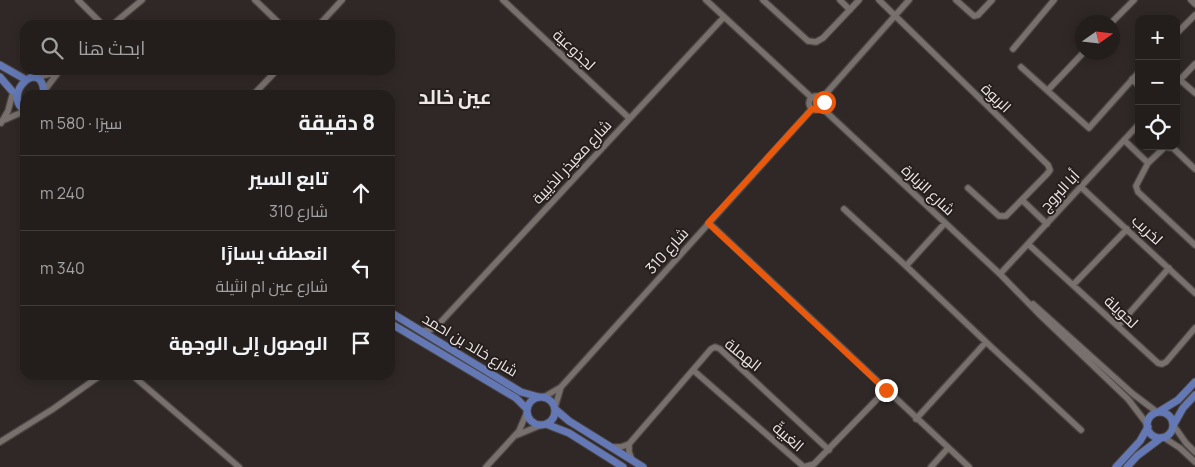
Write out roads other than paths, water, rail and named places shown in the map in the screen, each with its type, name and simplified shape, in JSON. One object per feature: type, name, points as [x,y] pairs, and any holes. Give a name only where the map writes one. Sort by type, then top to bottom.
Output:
[{"type":"main road","points":[[0,65],[23,78],[33,78],[41,83],[43,90]]},
{"type":"main road","points":[[0,77],[12,94],[16,104],[20,107]]},
{"type":"main road","points":[[12,94],[16,83],[23,78]]},
{"type":"main road","name":"شارع خالد بن احمد","points":[[395,315],[520,392],[541,397]]},
{"type":"main road","name":"شارع خالد بن احمد","points":[[395,326],[516,398],[527,411]]},
{"type":"main road","points":[[1116,467],[1140,441],[1150,416],[1178,400],[1195,382]]},
{"type":"main road","points":[[1127,467],[1137,456],[1169,434],[1183,408],[1195,395]]},
{"type":"main road","points":[[623,467],[569,433],[530,420],[527,411],[532,400],[541,397],[551,401],[564,418],[643,467]]},
{"type":"main road","points":[[543,425],[552,420],[555,408]]},
{"type":"main road","points":[[1159,412],[1168,414],[1174,425]]},
{"type":"main road","points":[[1147,426],[1152,435],[1162,438]]},
{"type":"street","points":[[78,0],[99,20]]},
{"type":"street","points":[[118,20],[142,0]]},
{"type":"street","points":[[324,20],[342,0]]},
{"type":"street","name":"لجذوعية","points":[[502,0],[629,118]]},
{"type":"street","points":[[706,0],[812,98]]},
{"type":"street","points":[[763,0],[808,41],[812,42],[823,38],[859,0]]},
{"type":"street","points":[[840,0],[850,10]]},
{"type":"street","points":[[879,0],[895,15]]},
{"type":"street","points":[[822,98],[909,0]]},
{"type":"street","points":[[956,0],[974,16],[992,0]]},
{"type":"street","points":[[1013,48],[1054,0]]},
{"type":"street","points":[[1119,15],[1134,0]]},
{"type":"street","points":[[1191,0],[1195,4]]},
{"type":"street","points":[[259,1],[276,20]]},
{"type":"street","name":"الربوة","points":[[895,15],[1048,165],[1050,170],[1006,216],[999,216],[968,188]]},
{"type":"street","points":[[1180,30],[1195,15]]},
{"type":"street","name":"شارع معيذر الذيبية","points":[[421,331],[430,330],[438,325],[724,17]]},
{"type":"street","points":[[1048,90],[1076,60]]},
{"type":"street","points":[[1180,80],[1195,64]]},
{"type":"street","points":[[1021,67],[1089,128],[1135,76]]},
{"type":"street","points":[[33,78],[44,75]]},
{"type":"street","points":[[46,90],[55,75]]},
{"type":"street","points":[[258,90],[272,75]]},
{"type":"street","points":[[1132,79],[1135,82]]},
{"type":"street","points":[[1180,83],[1195,94]]},
{"type":"street","points":[[0,123],[8,111],[12,94]]},
{"type":"street","points":[[817,96],[822,98],[824,102],[822,108],[817,111],[812,109],[809,102],[812,98],[817,96]]},
{"type":"street","name":"شارع الزبارة","points":[[822,108],[1000,274],[1128,399],[1147,426]]},
{"type":"street","name":"شارع 310","points":[[541,397],[561,387],[812,109]]},
{"type":"street","points":[[0,123],[20,112]]},
{"type":"street","name":"أبا البروج","points":[[1000,274],[1135,128]]},
{"type":"street","points":[[1124,140],[1148,163]]},
{"type":"street","points":[[1195,168],[1175,150],[1167,147],[1160,150],[1148,163],[1136,186],[1138,192],[1195,244]]},
{"type":"street","name":"لخريب","points":[[1081,186],[1169,268],[1194,288]]},
{"type":"street","points":[[1022,200],[1047,224]]},
{"type":"street","points":[[844,209],[1081,430]]},
{"type":"street","points":[[708,223],[969,467]]},
{"type":"street","points":[[906,266],[945,223]]},
{"type":"street","points":[[1074,285],[1127,229]]},
{"type":"street","name":"لحويلة","points":[[1028,244],[1160,364],[1167,361],[1195,328]]},
{"type":"street","points":[[1118,326],[1169,268]]},
{"type":"street","name":"شارع الزبارة","points":[[1016,290],[1042,311],[1133,394],[1159,412]]},
{"type":"street","points":[[438,325],[436,332],[438,341]]},
{"type":"street","points":[[916,419],[986,342]]},
{"type":"street","name":"الهملة","points":[[629,444],[711,349],[715,347],[720,349],[829,450]]},
{"type":"street","name":"الغبيةّ","points":[[693,370],[801,465],[807,467],[814,464],[829,450],[886,390]]},
{"type":"street","points":[[0,442],[94,380]]},
{"type":"street","points":[[138,380],[239,467]]},
{"type":"street","name":"شارع 310","points":[[555,408],[561,387]]},
{"type":"street","points":[[486,467],[515,436],[522,425],[527,411]]},
{"type":"street","points":[[515,436],[543,425]]},
{"type":"street","points":[[1174,425],[1186,443],[1195,452]]},
{"type":"street","points":[[1162,438],[1180,448],[1195,462]]},
{"type":"street","points":[[611,447],[621,447],[629,444],[632,460]]},
{"type":"street","points":[[931,467],[948,448]]},
{"type":"district","name":"عين خالد","points":[[455,97]]}]
